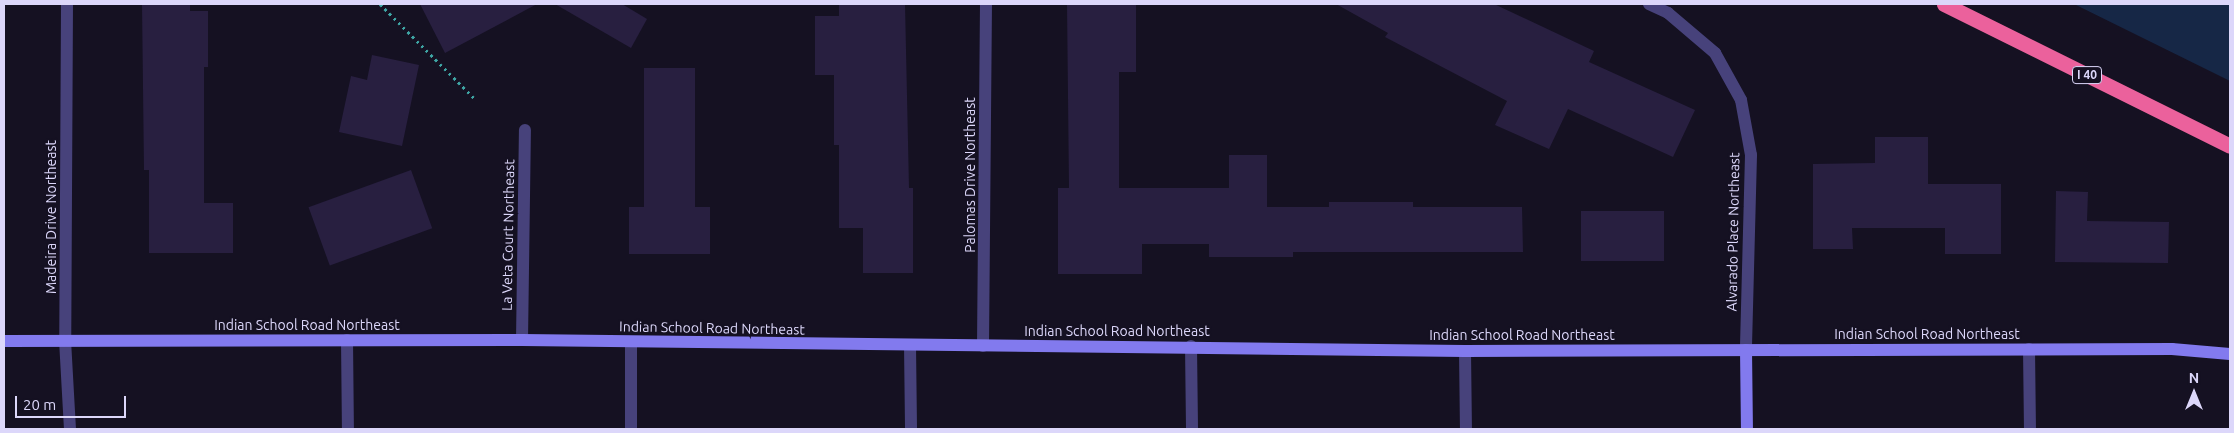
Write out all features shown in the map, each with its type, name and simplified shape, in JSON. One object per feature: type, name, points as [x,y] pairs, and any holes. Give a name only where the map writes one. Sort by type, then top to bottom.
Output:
[{"type":"highway","name":"I 40","points":[[1944,4],[2230,146]]},
{"type":"street","name":"Madeira Drive Northeast","points":[[67,4],[65,340],[70,429]]},
{"type":"street","name":"Palomas Drive Northeast","points":[[983,346],[986,4]]},
{"type":"street","name":"Alvarado Place Northeast","points":[[1650,4],[1668,13],[1715,53],[1741,100],[1751,156],[1746,350]]},
{"type":"street","name":"La Veta Court Northeast","points":[[522,340],[525,130]]},
{"type":"street","points":[[348,340],[348,429]]},
{"type":"street","name":"Indian School Road Northeast","points":[[4,341],[522,340],[983,346],[1191,346],[1464,351],[2172,349],[2230,354]]},
{"type":"street","points":[[631,342],[632,429]]},
{"type":"street","points":[[910,345],[911,429]]},
{"type":"street","points":[[1191,346],[1192,429]]},
{"type":"street","points":[[2029,349],[2030,429]]},
{"type":"street","points":[[1746,350],[1747,429]]},
{"type":"street","points":[[1464,351],[1466,429]]},
{"type":"path","points":[[380,4],[474,98]]},
{"type":"water","points":[[2074,4],[2230,4],[2230,81],[2226,79]]},
{"type":"building","points":[[142,4],[190,4],[190,11],[208,11],[208,67],[204,67],[204,203],[233,203],[233,253],[149,253],[149,170],[144,170]]},
{"type":"building","points":[[420,4],[537,4],[445,53]]},
{"type":"building","points":[[555,4],[622,4],[647,19],[631,48]]},
{"type":"building","points":[[839,4],[905,4],[909,188],[913,188],[913,273],[863,273],[863,228],[839,228],[839,145],[834,145],[834,75],[815,75],[815,16],[839,16]]},
{"type":"building","points":[[1067,4],[1136,4],[1136,72],[1119,72],[1119,188],[1229,188],[1229,155],[1267,155],[1267,207],[1329,207],[1329,202],[1413,202],[1413,207],[1522,207],[1523,252],[1293,252],[1293,257],[1209,257],[1209,244],[1142,244],[1142,274],[1058,274],[1058,188],[1069,188]]},
{"type":"building","points":[[1336,4],[1494,4],[1594,51],[1589,62],[1695,110],[1673,157],[1568,109],[1549,149],[1495,125],[1507,101],[1385,37],[1388,33]]},
{"type":"building","points":[[372,55],[419,65],[402,146],[339,132],[351,76],[367,80]]},
{"type":"building","points":[[644,68],[695,68],[695,207],[710,207],[710,254],[629,254],[629,207],[644,207]]},
{"type":"building","points":[[1875,137],[1928,137],[1928,184],[2001,184],[2001,254],[1945,254],[1945,228],[1852,228],[1853,249],[1813,249],[1813,164],[1875,163]]},
{"type":"building","points":[[411,170],[432,228],[330,266],[309,207]]},
{"type":"building","points":[[2056,191],[2088,192],[2087,221],[2169,222],[2168,263],[2055,262]]},
{"type":"building","points":[[1581,211],[1664,211],[1664,261],[1581,261]]}]
